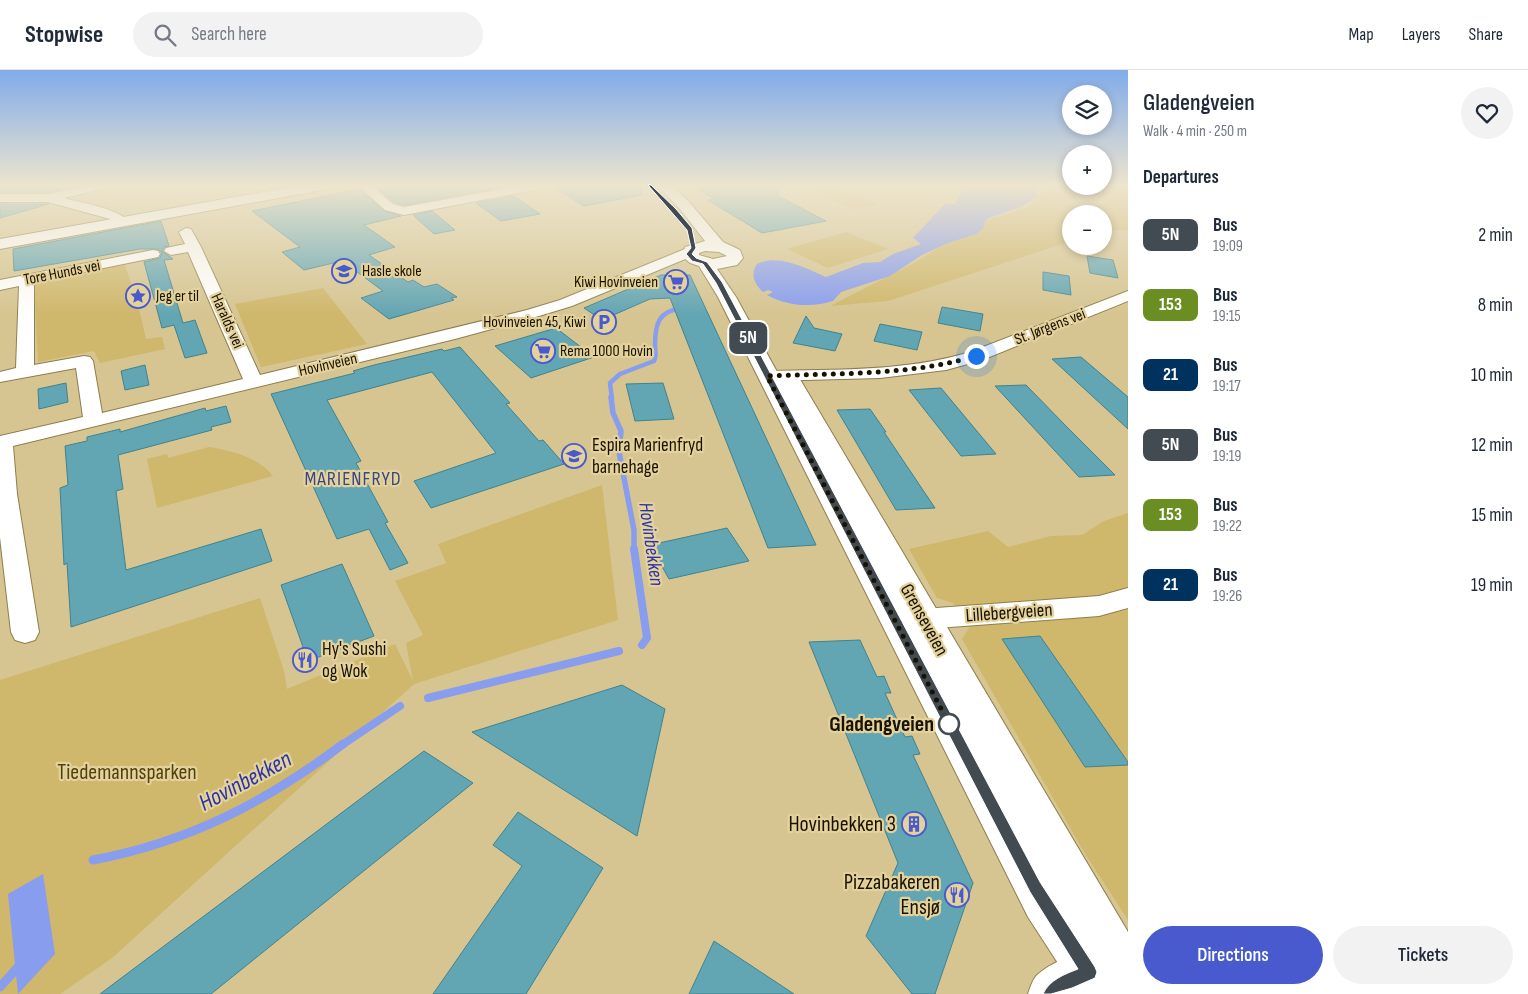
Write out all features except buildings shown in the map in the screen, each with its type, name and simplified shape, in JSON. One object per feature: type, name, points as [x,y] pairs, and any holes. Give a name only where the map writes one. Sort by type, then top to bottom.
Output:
[{"type":"main road","points":[[0,244],[83,229]]},
{"type":"main road","name":"Grenseveien","points":[[689,229],[697,256],[719,282],[777,375],[907,615],[1039,894],[1112,981]]},
{"type":"main road","points":[[697,256],[719,264],[731,262],[735,258],[734,253],[718,246],[704,229]]},
{"type":"main road","points":[[697,256],[718,246]]},
{"type":"main road","name":"Grenseveien","points":[[731,262],[734,282],[777,375]]},
{"type":"main road","points":[[1051,994],[1066,982],[1112,981]]},
{"type":"street","name":"Haralds vei","points":[[186,232],[254,382]]},
{"type":"street","points":[[171,251],[194,247]]},
{"type":"street","name":"Tore Hunds vei","points":[[0,285],[153,254]]},
{"type":"street","name":"Hovinveien","points":[[1,443],[533,313],[566,303],[650,268],[697,256]]},
{"type":"street","points":[[25,372],[27,280]]},
{"type":"street","name":"St. Jørgens vei","points":[[777,375],[880,373],[946,365],[976,356],[1127,298]]},
{"type":"street","points":[[0,377],[84,361],[93,421]]},
{"type":"street","points":[[1,443],[6,494],[26,632]]},
{"type":"street","name":"Lillebergveien","points":[[907,615],[1004,613],[1099,606],[1128,598]]},
{"type":"green space","points":[[962,229],[1062,229],[1062,244],[888,301],[830,306],[914,263],[945,244]]},
{"type":"green space","points":[[1112,229],[1128,229],[1112,231]]},
{"type":"green space","points":[[846,232],[888,249],[828,268],[787,249]]},
{"type":"green space","points":[[124,263],[136,296],[146,339],[162,337],[165,349],[100,363],[94,351],[38,362],[34,281]]},
{"type":"green space","points":[[323,288],[367,344],[261,367],[235,304]]},
{"type":"green space","points":[[209,447],[244,456],[260,464],[273,476],[157,508],[147,459],[167,454],[168,458]]},
{"type":"green space","name":"Tiedemannsparken","points":[[602,485],[618,620],[414,684],[112,958],[60,994],[0,994],[0,680],[260,598],[284,671],[287,689],[395,644],[413,681],[406,643],[423,635],[395,581],[446,563],[438,544]]},
{"type":"green space","points":[[1128,513],[1128,920],[1084,852],[962,639],[970,626],[953,603],[937,598],[909,549],[988,531],[1008,547],[1051,536],[1082,535],[1104,521]]},
{"type":"water","points":[[921,229],[983,229],[976,234],[948,243],[922,255],[890,276],[841,292],[833,301],[817,305],[791,304],[775,299],[767,295],[773,292],[768,290],[763,292],[757,285],[753,275],[757,264],[774,260],[793,263],[826,277],[863,263],[880,262],[893,254],[921,244],[913,238]]},
{"type":"water","points":[[43,874],[55,954],[18,994],[8,894]]},
{"type":"waterway","name":"Hovinbekken","points":[[612,399],[610,383],[620,374],[654,361],[656,355],[657,324],[663,315],[682,308]]},
{"type":"waterway","name":"Hovinbekken","points":[[611,397],[613,413],[621,431],[619,452],[634,530],[634,549]]},
{"type":"waterway","name":"Hovinbekken","points":[[634,549],[647,638],[642,645]]},
{"type":"waterway","name":"Hovinbekken","points":[[428,698],[619,651]]},
{"type":"waterway","name":"Hovinbekken","points":[[342,745],[400,706]]},
{"type":"waterway","name":"Hovinbekken","points":[[93,860],[162,842],[194,831],[225,817],[285,784],[343,744]]},
{"type":"waterway","name":"Hovinbekken","points":[[0,987],[19,966]]},
{"type":"bus line","name":"5N","points":[[689,229],[694,248],[689,254],[698,262],[705,263],[719,282],[1002,826],[1043,902],[1089,972],[1066,982],[1051,994]]},
{"type":"place","name":"Hasle skole","points":[[344,271]]},
{"type":"place","name":"Kiwi Hovinveien","points":[[676,282]]},
{"type":"place","name":"Jeg er til","points":[[138,296]]},
{"type":"place","name":"Hovinveien 45, Kiwi","points":[[604,322]]},
{"type":"place","name":"Rema 1000 Hovin","points":[[543,351]]},
{"type":"place","name":"Espira Marienfryd barnehage","points":[[574,456]]},
{"type":"place","name":"Hy's Sushi og Wok","points":[[305,660]]},
{"type":"place","name":"Gladengveien","points":[[949,724]]},
{"type":"place","name":"Hovinbekken 3","points":[[914,824]]},
{"type":"place","name":"Pizzabakeren Ensjø","points":[[957,895]]},
{"type":"district","name":"MARIENFRYD","points":[[353,479]]},
{"type":"route","points":[[949,724],[767,376],[898,372],[946,365],[976,356]]}]
